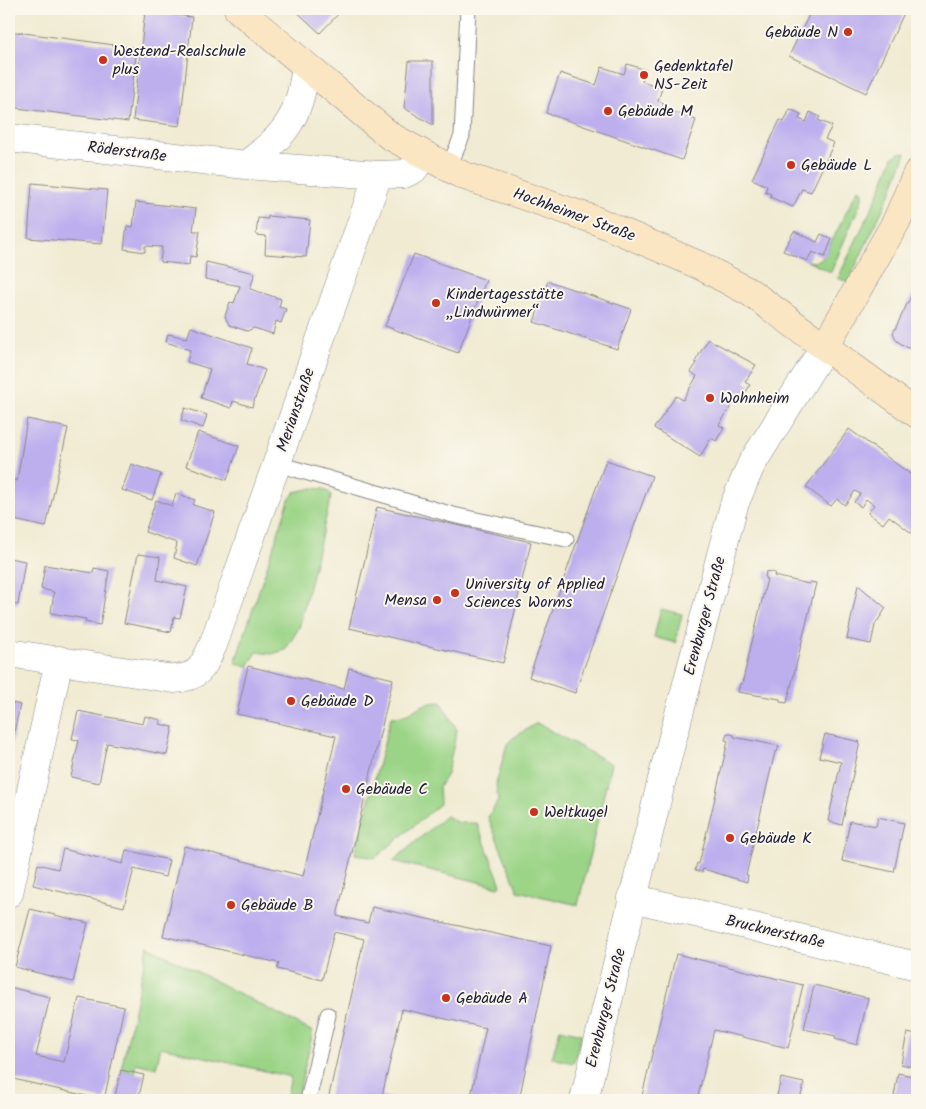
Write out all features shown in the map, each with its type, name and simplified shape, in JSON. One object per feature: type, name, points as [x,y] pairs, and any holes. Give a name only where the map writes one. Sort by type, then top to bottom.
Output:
[{"type":"street","name":"Hochheimer Straße","points":[[238,9],[390,136],[423,156],[448,169],[595,220],[701,266],[751,293],[917,414]]},
{"type":"street","points":[[246,165],[284,133],[292,120],[303,92],[306,67]]},
{"type":"street","name":"Röderstraße","points":[[9,138],[246,165],[378,176],[404,174],[414,169],[423,156]]},
{"type":"street","name":"Erenburger Straße","points":[[585,1098],[632,898],[734,505],[752,465],[825,346],[896,222],[917,173]]},
{"type":"street","name":"Merianstraße","points":[[9,653],[156,677],[183,678],[200,670],[213,645],[378,176]]},
{"type":"street","points":[[9,893],[59,660]]},
{"type":"street","name":"Brucknerstraße","points":[[632,898],[917,966]]},
{"type":"lane","points":[[448,169],[462,136],[468,9]]},
{"type":"lane","points":[[278,464],[453,515],[566,539]]},
{"type":"lane","points":[[308,1100],[328,1014]]},
{"type":"green space","points":[[901,152],[906,153],[892,190],[848,282],[838,278],[878,195],[893,157]]},
{"type":"green space","points":[[858,189],[862,191],[862,199],[831,272],[807,261],[815,262],[824,257]]},
{"type":"green space","points":[[313,488],[324,489],[331,494],[331,497],[299,628],[285,650],[272,654],[257,652],[248,666],[235,663],[289,500],[295,492]]},
{"type":"green space","points":[[661,609],[682,614],[675,643],[654,637]]},
{"type":"green space","points":[[441,702],[457,730],[447,774],[439,787],[440,804],[375,858],[355,854],[391,717],[406,715],[425,704]]},
{"type":"green space","points":[[537,723],[611,764],[578,905],[518,891],[488,817],[498,801],[496,784],[507,744]]},
{"type":"green space","points":[[446,816],[459,823],[477,823],[501,885],[499,887],[393,861]]},
{"type":"green space","points":[[148,946],[313,1032],[297,1100],[286,1100],[291,1077],[161,1047],[156,1068],[136,1063],[134,1073],[121,1070]]},
{"type":"green space","points":[[560,1029],[582,1034],[573,1063],[552,1058]]},
{"type":"building","points":[[294,9],[343,9],[320,33]]},
{"type":"building","name":"Gebäude N","points":[[812,9],[906,9],[866,93],[789,56]]},
{"type":"building","points":[[145,11],[192,17],[180,126],[133,120]]},
{"type":"building","points":[[9,31],[137,48],[128,122],[9,107]]},
{"type":"building","points":[[409,61],[433,61],[433,125],[404,108]]},
{"type":"building","name":"Gebäude M","points":[[627,64],[646,70],[642,81],[662,88],[658,101],[664,103],[662,108],[696,120],[682,160],[546,113],[560,73],[596,85],[602,67],[624,74]]},
{"type":"building","name":"Gebäude L","points":[[790,109],[801,114],[799,119],[806,122],[810,112],[820,117],[818,120],[832,126],[825,139],[834,143],[811,192],[802,189],[793,207],[770,197],[771,194],[765,192],[767,186],[752,179],[780,120],[784,122]]},
{"type":"building","points":[[32,183],[107,190],[102,244],[28,238]]},
{"type":"building","points":[[136,202],[196,209],[193,231],[200,231],[196,257],[190,256],[189,265],[160,262],[162,247],[145,246],[145,252],[124,249],[127,226],[133,227]]},
{"type":"building","points":[[268,216],[310,220],[306,257],[265,254],[266,236],[256,235],[258,218],[268,219]]},
{"type":"building","points":[[794,231],[817,242],[821,234],[832,239],[825,257],[812,252],[807,261],[783,251]]},
{"type":"building","name":"Kindertagesstätte „Lindwürmer“","points":[[414,254],[486,280],[458,353],[385,326]]},
{"type":"building","points":[[206,262],[255,273],[250,289],[281,299],[279,307],[286,309],[281,323],[276,321],[273,334],[254,328],[247,331],[229,325],[225,316],[230,302],[234,303],[240,286],[205,279]]},
{"type":"building","points":[[548,281],[631,309],[617,349],[534,322]]},
{"type":"building","points":[[912,294],[917,297],[917,350],[912,347],[908,348],[897,341],[893,333]]},
{"type":"building","points":[[191,327],[252,348],[247,364],[265,370],[252,407],[233,401],[231,408],[201,398],[210,369],[187,362],[190,350],[166,342],[168,334],[187,338]]},
{"type":"building","name":"Wohnheim","points":[[708,339],[756,365],[745,382],[750,385],[742,399],[737,397],[719,425],[724,428],[716,441],[711,438],[700,457],[654,428],[676,396],[683,400],[697,376],[691,372]]},
{"type":"building","points":[[185,408],[207,415],[203,428],[181,420]]},
{"type":"building","points":[[27,419],[68,428],[46,527],[14,520],[12,529],[9,531],[9,479],[17,481]]},
{"type":"building","points":[[849,429],[917,479],[917,537],[889,516],[883,524],[868,513],[874,505],[866,499],[861,507],[854,502],[860,494],[855,491],[845,505],[837,499],[831,506],[806,487]]},
{"type":"building","points":[[198,432],[239,446],[227,480],[186,466]]},
{"type":"building","points":[[606,460],[652,476],[575,693],[529,677]]},
{"type":"building","points":[[131,464],[161,474],[152,500],[122,490]]},
{"type":"building","points":[[176,493],[195,500],[193,505],[215,512],[197,566],[174,558],[177,543],[145,532],[156,500],[172,506]]},
{"type":"building","name":"Mensa","points":[[377,507],[531,542],[503,663],[349,628]]},
{"type":"building","points":[[138,554],[160,557],[157,580],[187,587],[180,618],[174,617],[171,632],[124,623]]},
{"type":"building","points":[[9,558],[25,561],[18,605],[9,604]]},
{"type":"building","points":[[45,565],[93,573],[94,568],[109,571],[100,625],[85,622],[86,619],[51,613],[54,592],[41,589]]},
{"type":"building","points":[[766,571],[775,573],[774,576],[809,584],[810,582],[816,583],[787,703],[780,702],[780,699],[738,692],[740,683],[742,684],[767,579],[765,579]]},
{"type":"building","points":[[858,585],[886,608],[875,625],[871,644],[847,639]]},
{"type":"building","points":[[248,666],[344,689],[349,668],[393,679],[337,916],[368,923],[372,907],[551,946],[519,1100],[470,1100],[486,1028],[402,1009],[382,1096],[398,1100],[328,1100],[364,939],[334,932],[322,980],[277,969],[279,963],[163,936],[184,846],[303,876],[336,736],[237,714]]},
{"type":"building","points":[[9,702],[20,705],[11,746],[9,746]]},
{"type":"building","points":[[78,711],[143,724],[145,716],[161,720],[160,724],[173,727],[167,755],[107,743],[99,783],[71,777],[79,740],[72,739]]},
{"type":"building","points":[[727,733],[734,735],[734,737],[779,746],[777,752],[775,752],[746,875],[748,875],[747,882],[703,869],[702,872],[695,870],[697,863],[699,864],[714,802],[728,741],[725,740]]},
{"type":"building","points":[[825,734],[860,742],[842,825],[828,821],[841,762],[819,757]]},
{"type":"building","points":[[878,817],[904,823],[894,872],[842,861],[850,821],[876,826]]},
{"type":"building","points":[[63,849],[123,864],[126,850],[169,860],[165,877],[134,869],[124,907],[33,885],[38,864],[58,869]]},
{"type":"building","points":[[30,909],[88,923],[73,982],[15,967]]},
{"type":"building","points":[[676,954],[803,985],[788,1048],[714,1030],[697,1100],[641,1100]]},
{"type":"building","points":[[814,985],[868,998],[857,1045],[835,1039],[836,1036],[804,1029]]},
{"type":"building","points":[[9,987],[50,997],[36,1056],[64,1062],[79,998],[124,1007],[104,1100],[9,1078]]},
{"type":"building","points":[[907,1033],[917,1035],[917,1068],[901,1064]]},
{"type":"building","points":[[121,1070],[144,1075],[138,1100],[115,1096]]},
{"type":"building","points":[[898,1073],[917,1077],[917,1100],[894,1096]]},
{"type":"building","points":[[781,1078],[804,1083],[800,1100],[776,1100]]},
{"type":"place","name":"Gebäude N","points":[[848,32]]},
{"type":"place","name":"Westend-Realschule plus","points":[[103,60]]},
{"type":"place","name":"Gedenktafel NS-Zeit","points":[[644,75]]},
{"type":"place","name":"Gebäude M","points":[[608,111]]},
{"type":"place","name":"Gebäude L","points":[[791,165]]},
{"type":"place","name":"Kindertagesstätte „Lindwürmer“","points":[[436,303]]},
{"type":"place","name":"Wohnheim","points":[[710,398]]},
{"type":"place","name":"University of Applied Sciences Worms","points":[[455,593]]},
{"type":"place","name":"Mensa","points":[[437,600]]},
{"type":"place","name":"Gebäude D","points":[[291,701]]},
{"type":"place","name":"Gebäude C","points":[[346,789]]},
{"type":"place","name":"Weltkugel","points":[[534,812]]},
{"type":"place","name":"Gebäude K","points":[[730,838]]},
{"type":"place","name":"Gebäude B","points":[[231,905]]},
{"type":"place","name":"Gebäude A","points":[[446,998]]}]
